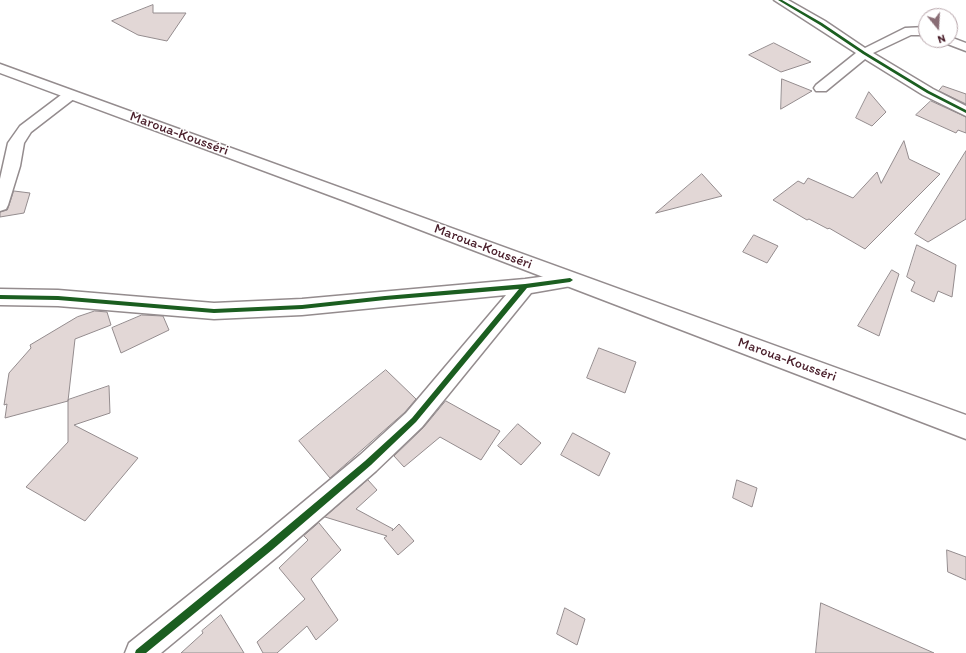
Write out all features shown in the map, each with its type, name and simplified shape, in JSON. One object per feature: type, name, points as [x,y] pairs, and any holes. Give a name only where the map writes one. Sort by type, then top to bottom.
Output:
[{"type":"highway","name":"Maroua-Kousséri","points":[[0,68],[351,197],[966,427]]},
{"type":"street","points":[[780,0],[821,24],[864,53],[928,92],[966,112]]},
{"type":"street","points":[[821,88],[864,53],[909,31],[918,31]]},
{"type":"street","points":[[0,205],[12,166],[16,143],[25,129],[70,95]]},
{"type":"street","points":[[0,297],[58,298],[214,311],[302,307],[524,286],[570,280]]},
{"type":"street","points":[[139,653],[275,542],[368,463],[414,420],[524,286]]},
{"type":"building","points":[[153,5],[153,13],[186,13],[167,41],[138,35],[112,21]]},
{"type":"building","points":[[774,43],[811,62],[781,72],[749,55]]},
{"type":"building","points":[[782,79],[812,91],[781,109]]},
{"type":"building","points":[[943,86],[966,94],[966,104],[939,91]]},
{"type":"building","points":[[869,92],[886,112],[872,126],[856,118]]},
{"type":"building","points":[[931,101],[966,117],[966,133],[958,130],[956,133],[916,115]]},
{"type":"building","points":[[904,141],[909,159],[940,174],[865,249],[829,228],[828,229],[809,219],[807,220],[773,200],[798,181],[804,184],[808,178],[853,198],[877,172],[881,183]]},
{"type":"building","points":[[966,151],[966,219],[928,242],[915,234]]},
{"type":"building","points":[[702,174],[722,196],[656,213]]},
{"type":"building","points":[[14,191],[30,193],[24,213],[0,217],[0,212],[7,210]]},
{"type":"building","points":[[754,235],[778,246],[767,263],[743,252]]},
{"type":"building","points":[[917,245],[956,265],[952,297],[938,291],[934,302],[911,291],[915,282],[907,277]]},
{"type":"building","points":[[892,270],[899,274],[879,336],[858,326]]},
{"type":"building","points":[[95,311],[107,312],[111,325],[75,339],[68,401],[5,418],[7,404],[4,405],[9,373],[31,348],[30,345],[77,317]]},
{"type":"building","points":[[142,315],[163,316],[169,330],[121,353],[112,328]]},
{"type":"building","points":[[599,348],[636,362],[625,393],[587,378]]},
{"type":"building","points":[[386,370],[416,399],[405,412],[330,478],[299,441]]},
{"type":"building","points":[[109,386],[110,413],[74,425],[138,458],[85,521],[26,487],[68,442],[68,400]]},
{"type":"building","points":[[446,401],[500,431],[481,460],[440,437],[404,467],[394,456],[423,428]]},
{"type":"building","points":[[518,424],[541,443],[521,465],[498,446]]},
{"type":"building","points":[[573,433],[610,453],[599,476],[561,455]]},
{"type":"building","points":[[368,480],[377,490],[356,509],[393,529],[392,531],[399,524],[414,541],[398,555],[384,538],[387,536],[325,517]]},
{"type":"building","points":[[737,480],[757,488],[752,507],[733,498]]},
{"type":"building","points":[[319,523],[341,550],[311,579],[338,620],[316,640],[307,626],[277,653],[263,653],[257,642],[305,599],[279,568],[308,540],[304,536]]},
{"type":"building","points":[[947,550],[966,557],[966,580],[948,572]]},
{"type":"building","points":[[821,603],[934,653],[816,653]]},
{"type":"building","points":[[565,608],[585,619],[577,645],[557,634]]},
{"type":"building","points":[[221,615],[244,653],[181,653],[203,633],[202,631]]},
{"type":"cycle path","points":[[780,0],[821,24],[864,53],[928,92],[966,112]]},
{"type":"cycle path","points":[[0,297],[58,298],[214,311],[302,307],[525,286],[570,280]]},
{"type":"cycle path","points":[[139,653],[269,547],[368,463],[414,420],[525,286]]}]
